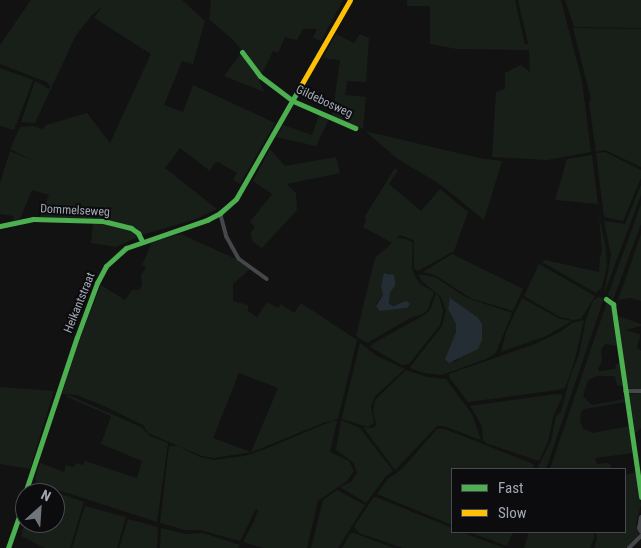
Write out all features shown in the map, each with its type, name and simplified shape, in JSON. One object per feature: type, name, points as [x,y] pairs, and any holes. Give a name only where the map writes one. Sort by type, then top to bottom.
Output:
[{"type":"street","name":"Heikantstraat","points":[[30,483],[77,337],[97,283],[106,266],[116,255],[142,241],[200,223],[220,213],[241,192],[350,0]]},
{"type":"street","name":"Gildebosweg","points":[[242,52],[260,76],[293,101],[355,128]]},
{"type":"street","points":[[220,213],[226,236],[239,259],[267,279]]},
{"type":"street","name":"Dommelseweg","points":[[0,226],[33,219],[103,221],[131,228],[142,241]]},
{"type":"street","points":[[606,299],[613,304],[641,497]]},
{"type":"street","points":[[625,392],[641,391]]},
{"type":"street","points":[[629,548],[641,534],[639,528],[641,517]]},
{"type":"street","points":[[8,548],[15,527]]},
{"type":"shaded area","points":[[31,0],[182,0],[205,21],[193,64],[182,61],[164,105],[183,112],[193,85],[275,123],[240,184],[233,180],[237,173],[218,162],[214,164],[210,171],[180,148],[165,168],[217,209],[196,219],[142,235],[137,230],[113,221],[40,217],[49,195],[32,190],[20,219],[12,221],[14,216],[0,214],[0,183],[10,151],[35,161],[10,149],[20,127],[33,126],[43,129],[46,125],[87,113],[110,143],[151,54],[94,18],[102,7],[92,15],[76,35],[35,123],[21,122],[35,81],[49,89],[50,86],[47,82],[0,64],[0,45]]},
{"type":"shaded area","points":[[211,0],[343,0],[321,41],[313,38],[317,29],[303,29],[297,40],[285,37],[278,53],[273,51],[262,74],[234,41],[209,19]]},
{"type":"shaded area","points":[[407,0],[515,0],[525,45],[528,44],[518,0],[561,0],[582,81],[591,152],[547,160],[492,157],[496,92],[505,89],[505,73],[521,65],[530,72],[529,50],[457,49],[430,44],[430,6],[407,6]]},
{"type":"shaded area","points":[[565,0],[641,0],[641,28],[574,27]]},
{"type":"shaded area","points":[[573,28],[641,29],[641,167],[605,150],[596,152],[589,103],[591,99]]},
{"type":"shaded area","points":[[336,34],[354,43],[360,34],[369,38],[366,82],[347,81],[345,95],[366,97],[363,129],[332,117],[340,60],[323,58]]},
{"type":"shaded area","points":[[240,54],[257,74],[264,92],[224,76]]},
{"type":"shaded area","points":[[0,68],[33,80],[14,130],[0,126]]},
{"type":"shaded area","points":[[319,115],[329,119],[316,146],[276,137],[283,125],[312,135]]},
{"type":"shaded area","points":[[365,131],[479,158],[502,161],[484,220],[441,185],[398,159]]},
{"type":"shaded area","points":[[270,149],[285,166],[336,157],[340,173],[287,184],[296,193],[297,210],[262,248],[252,241],[251,232],[255,227],[250,222],[272,194],[253,181]]},
{"type":"shaded area","points":[[605,152],[641,170],[641,178],[623,221],[604,217],[596,153]]},
{"type":"shaded area","points":[[592,155],[598,204],[555,200],[567,159]]},
{"type":"shaded area","points":[[395,168],[398,170],[389,184],[421,211],[440,189],[468,212],[454,251],[418,271],[414,269],[414,240],[400,235],[397,238],[406,239],[413,243],[412,268],[415,276],[420,284],[434,292],[428,309],[423,314],[410,318],[367,343],[356,336],[375,258],[392,243],[363,227],[366,221],[365,216]],"holes":[[[384,273],[389,273],[394,288],[390,293],[389,304],[407,308],[380,311],[376,304],[383,295]]]},
{"type":"shaded area","points":[[641,185],[641,195],[604,294],[611,255],[604,221],[625,224]]},
{"type":"shaded area","points":[[641,204],[641,224],[613,300],[608,295]]},
{"type":"shaded area","points":[[599,216],[605,244],[607,266],[602,287],[596,293],[542,262],[545,260],[599,272],[602,252]]},
{"type":"shaded area","points":[[93,222],[108,223],[129,230],[138,237],[116,247],[91,243]]},
{"type":"shaded area","points":[[181,234],[236,259],[250,269],[233,284],[233,301],[248,305],[248,311],[257,317],[267,302],[278,308],[281,304],[294,313],[301,303],[357,340],[338,419],[323,423],[252,452],[214,458],[202,456],[148,433],[143,425],[104,406],[77,395],[62,394],[78,344],[101,285],[125,300],[132,290],[139,290],[142,285],[141,275],[146,267],[142,265],[152,242]],"holes":[[[239,373],[278,388],[251,452],[213,438]]]},
{"type":"shaded area","points":[[641,234],[641,301],[630,298],[618,300]]},
{"type":"shaded area","points":[[452,254],[523,289],[513,311],[470,298],[437,276],[423,272]]},
{"type":"shaded area","points":[[539,264],[595,296],[581,319],[573,320],[560,317],[524,296]]},
{"type":"shaded area","points":[[384,273],[394,275],[395,281],[395,286],[390,293],[389,304],[394,306],[406,301],[410,304],[407,308],[380,311],[376,306],[383,295],[381,286]]},
{"type":"shaded area","points":[[418,274],[435,277],[467,298],[512,313],[496,353],[486,359],[442,375],[424,373],[412,369],[410,367],[442,326],[446,311],[441,297],[422,281]],"holes":[[[450,299],[477,317],[459,359],[454,362],[445,359],[456,332],[456,324],[448,309]]]},
{"type":"shaded area","points":[[436,293],[440,299],[443,311],[440,325],[409,364],[402,365],[370,347],[424,315],[430,310]]},
{"type":"shaded area","points":[[598,297],[604,298],[546,468],[538,468],[551,441],[556,416],[561,412],[570,377],[579,355],[586,319],[593,301]]},
{"type":"shaded area","points":[[450,298],[477,317],[482,324],[482,340],[478,349],[449,363],[445,359],[456,332],[456,324],[448,309]]},
{"type":"shaded area","points":[[522,298],[560,319],[572,321],[546,336],[501,352],[506,332]]},
{"type":"shaded area","points":[[607,302],[611,306],[617,346],[605,344],[601,349],[602,361],[598,369],[599,371],[615,369],[616,364],[620,363],[623,386],[617,385],[615,376],[597,376],[588,380],[583,396],[592,405],[625,399],[626,402],[584,409],[581,412],[580,421],[583,429],[593,433],[629,426],[633,453],[595,458],[597,464],[610,464],[611,468],[550,468]]},
{"type":"shaded area","points":[[618,316],[641,324],[641,326],[625,330],[640,336],[637,347],[641,351],[641,390],[628,388]]},
{"type":"shaded area","points":[[584,320],[574,363],[565,388],[468,402],[449,377],[449,374],[535,344],[560,332],[572,323]]},
{"type":"shaded area","points":[[360,343],[377,356],[405,369],[375,396],[371,407],[374,423],[368,427],[342,419]]},
{"type":"shaded area","points":[[406,370],[427,377],[446,379],[472,414],[481,440],[443,426],[437,426],[395,470],[363,427],[373,428],[376,425],[373,411],[375,400]]},
{"type":"shaded area","points":[[0,387],[54,391],[30,469],[0,464]]},
{"type":"shaded area","points":[[641,393],[641,428],[635,433],[629,394]]},
{"type":"shaded area","points":[[555,394],[563,395],[553,417],[548,442],[539,461],[486,443],[483,440],[482,426],[470,406]]},
{"type":"shaded area","points":[[68,395],[141,427],[150,436],[168,443],[157,522],[65,492],[65,483],[37,483],[35,478],[40,463],[64,472],[66,465],[74,467],[76,463],[83,465],[85,461],[137,478],[142,461],[101,444],[111,416],[67,397]]},
{"type":"shaded area","points":[[341,420],[360,428],[393,471],[386,476],[366,503],[340,487],[351,482],[357,473],[353,462],[336,450]]},
{"type":"shaded area","points":[[332,421],[337,421],[330,452],[349,461],[354,471],[347,481],[318,501],[307,548],[263,548],[243,542],[253,523],[258,510],[256,509],[240,541],[200,530],[185,530],[160,523],[169,446],[178,446],[200,457],[214,460],[244,456]]},
{"type":"shaded area","points":[[437,429],[445,429],[533,464],[534,468],[451,468],[451,525],[377,494],[388,479],[402,469]]},
{"type":"shaded area","points":[[636,472],[641,505],[636,524],[639,537],[629,548],[594,548],[597,539],[596,533],[626,533],[626,475]]},
{"type":"shaded area","points":[[337,490],[365,505],[338,548],[311,548],[323,500]]},
{"type":"shaded area","points":[[65,496],[84,502],[70,548],[45,548],[21,536],[22,533],[65,533]]},
{"type":"shaded area","points":[[376,497],[451,528],[451,533],[464,533],[504,548],[403,548],[359,533],[354,527],[373,498]]},
{"type":"shaded area","points":[[85,506],[126,517],[117,548],[72,548]]},
{"type":"shaded area","points":[[128,519],[158,527],[157,548],[119,548]]},
{"type":"shaded area","points":[[161,528],[185,534],[203,533],[240,545],[238,548],[160,548]]},
{"type":"shaded area","points":[[354,533],[394,548],[342,548],[350,534]]},
{"type":"shaded area","points":[[472,533],[513,533],[507,546]]},
{"type":"shaded area","points":[[529,533],[594,533],[595,536],[590,548],[524,548]]},
{"type":"traffic: fast","points":[[242,52],[260,76],[293,101],[355,128]]},
{"type":"traffic: fast","points":[[28,483],[77,337],[97,283],[106,266],[126,248],[207,220],[220,213],[236,199],[300,87]]},
{"type":"traffic: fast","points":[[0,226],[33,219],[103,221],[131,228],[138,233],[142,241]]},
{"type":"traffic: fast","points":[[606,299],[613,304],[641,497]]},
{"type":"traffic: fast","points":[[8,548],[15,528]]},
{"type":"traffic: slow","points":[[300,87],[350,0]]}]
